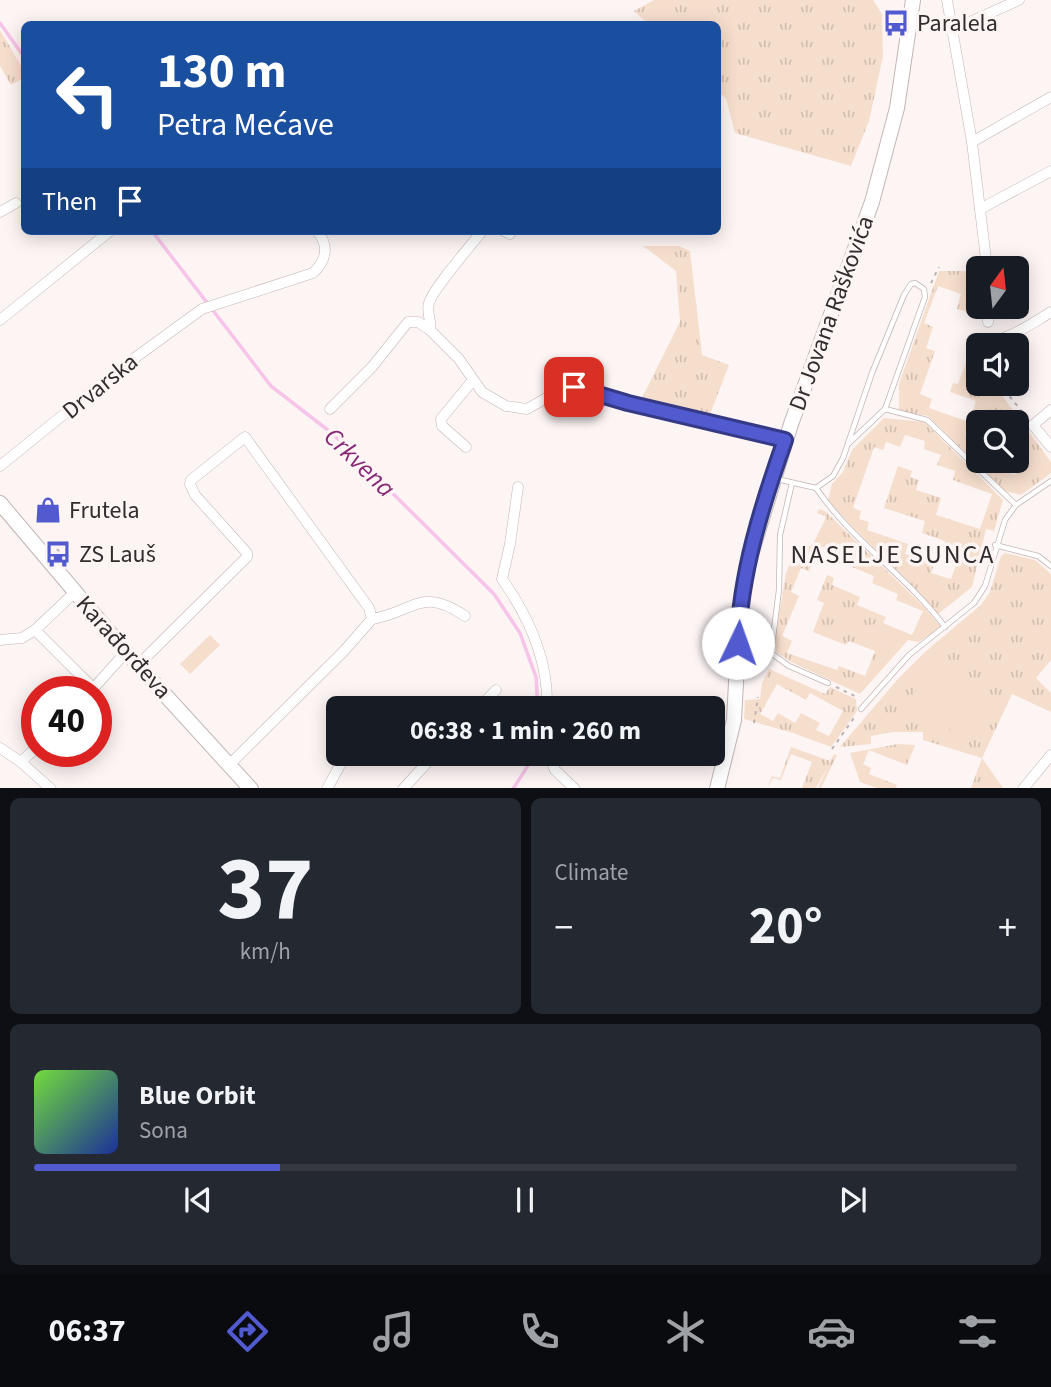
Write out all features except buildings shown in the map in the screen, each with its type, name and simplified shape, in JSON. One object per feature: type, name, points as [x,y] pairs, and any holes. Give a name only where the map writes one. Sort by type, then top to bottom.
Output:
[{"type":"street","name":"Dr Jovana Raškovića","points":[[718,788],[734,720],[742,595],[785,440],[878,179],[897,108],[913,0]]},
{"type":"street","points":[[947,0],[972,142],[986,256]]},
{"type":"street","points":[[952,30],[1019,0]]},
{"type":"street","points":[[972,142],[1051,97]]},
{"type":"street","points":[[980,209],[1051,171]]},
{"type":"street","points":[[0,212],[16,204]]},
{"type":"street","points":[[0,320],[105,235]]},
{"type":"street","name":"Drvarska","points":[[0,466],[121,368],[202,309],[313,273],[326,251],[326,244],[320,235]]},
{"type":"street","points":[[430,330],[427,311],[430,299],[479,235]]},
{"type":"street","points":[[1013,333],[1051,312]]},
{"type":"street","points":[[331,409],[372,367],[408,322],[415,321],[430,330],[459,359],[489,399],[514,409],[527,408],[562,389],[579,387],[628,403],[785,440]]},
{"type":"street","points":[[466,447],[442,426],[441,421],[442,416],[473,380]]},
{"type":"street","points":[[1051,410],[1033,425],[1051,447]]},
{"type":"street","points":[[138,665],[247,557],[247,553],[195,495],[190,484],[191,480],[245,437],[369,608],[372,619]]},
{"type":"street","points":[[518,487],[502,579],[521,606],[539,652],[547,680],[547,696]]},
{"type":"street","name":"Karađorđeva","points":[[0,503],[126,652],[250,788]]},
{"type":"street","points":[[0,640],[22,638],[35,630],[75,592]]},
{"type":"street","points":[[230,764],[372,619],[427,601],[443,603],[465,617]]},
{"type":"street","points":[[35,630],[79,676]]},
{"type":"street","points":[[105,676],[126,652]]},
{"type":"street","points":[[490,696],[496,690]]},
{"type":"street","points":[[0,748],[21,762]]},
{"type":"street","points":[[1024,788],[1051,755]]},
{"type":"street","points":[[328,788],[339,766]]},
{"type":"street","points":[[404,788],[424,766]]},
{"type":"street","points":[[553,766],[574,788]]},
{"type":"street","points":[[27,767],[50,788]]},
{"type":"lane","points":[[816,488],[833,476],[849,443],[873,373],[908,287],[915,283],[924,289],[925,293],[885,409],[849,443]]},
{"type":"lane","points":[[885,409],[895,414],[927,420],[1016,505]]},
{"type":"lane","points":[[773,478],[816,488],[842,522],[919,595],[945,627]]},
{"type":"lane","points":[[861,709],[909,655],[975,603],[981,595],[1004,520],[1016,505],[1051,481]]},
{"type":"lane","points":[[792,483],[780,535],[779,590],[771,653],[781,662],[828,683]]},
{"type":"lane","points":[[995,545],[1038,556],[1051,566]]},
{"type":"path","points":[[925,293],[939,267]]},
{"type":"path","points":[[1010,396],[1033,425]]},
{"type":"path","points":[[828,683],[867,702]]},
{"type":"path","points":[[754,723],[758,697]]},
{"type":"path","points":[[832,749],[861,709]]},
{"type":"green space","points":[[654,0],[873,0],[882,14],[883,56],[869,121],[851,166],[735,133],[726,99],[721,94],[721,21],[645,21],[634,11]]},
{"type":"green space","points":[[0,30],[21,66],[21,80],[11,85],[0,66]]},
{"type":"green space","points":[[643,246],[679,246],[690,251],[702,355],[729,365],[709,417],[642,398],[680,322],[676,271]]},
{"type":"green space","points":[[939,271],[966,271],[966,312],[957,309],[961,294],[938,286],[924,323],[933,327],[926,348],[935,351],[920,394],[932,399],[929,408],[966,421],[966,453],[928,416],[899,411],[899,384]]},
{"type":"green space","points":[[966,362],[966,396],[1003,396],[1013,410],[973,410],[976,401],[950,392],[953,383],[958,384]]},
{"type":"green space","points":[[884,418],[924,422],[966,463],[966,473],[976,473],[1003,500],[994,531],[986,529],[972,587],[938,614],[828,500],[832,484],[843,472],[852,450]],"holes":[[[905,435],[925,441],[924,449],[941,455],[937,465],[955,471],[953,480],[992,494],[980,529],[936,515],[941,498],[916,490],[919,480],[910,477],[912,471],[898,466],[884,508],[925,521],[922,533],[945,541],[941,554],[958,560],[951,579],[931,573],[934,564],[905,554],[908,544],[867,530],[869,522],[859,519],[861,511],[853,508],[874,447],[883,450],[886,442],[900,447]]]},
{"type":"green space","points":[[1029,432],[1051,462],[1051,473],[1021,495],[1005,491],[987,473],[1029,473]]},
{"type":"green space","points":[[819,509],[825,511],[924,607],[941,627],[919,642],[908,640],[860,694],[793,663],[776,652],[775,639],[786,573],[793,556],[813,544],[825,520],[825,516],[817,513]],"holes":[[[820,546],[849,558],[847,565],[874,576],[872,583],[898,594],[896,600],[923,611],[912,635],[883,623],[886,617],[857,605],[860,597],[832,585],[834,578],[827,575],[817,600],[824,603],[813,632],[846,645],[849,641],[875,651],[865,676],[839,666],[837,670],[787,653],[792,641],[782,636],[799,596],[791,592],[801,568],[809,571]]]},
{"type":"green space","points":[[1005,553],[1035,560],[1051,574],[1051,660],[1036,678],[1051,693],[1051,712],[1012,694],[982,758],[923,740],[923,732],[893,732],[871,736],[871,744],[840,747],[897,680],[925,652],[981,605],[990,592],[1001,556]]},
{"type":"green space","points":[[873,624],[903,636],[898,650],[868,638]]},
{"type":"green space","points":[[210,635],[220,645],[190,674],[180,664]]},
{"type":"green space","points":[[927,666],[1001,699],[981,743],[907,710]]},
{"type":"green space","points":[[769,669],[825,694],[830,687],[856,699],[857,711],[831,747],[744,719],[745,700],[760,699],[762,683]],"holes":[[[777,684],[806,700],[810,693],[843,711],[829,736],[816,730],[820,723],[801,713],[795,723],[778,713],[773,721],[760,714]]]},
{"type":"green space","points":[[898,744],[915,745],[907,765],[869,750],[863,764],[871,768],[869,774],[897,785],[896,788],[877,788],[860,782],[850,753]]},
{"type":"green space","points":[[791,747],[830,761],[834,754],[837,755],[821,788],[818,788],[829,765],[816,788],[802,788],[812,762],[791,754],[781,780],[773,778],[767,788],[772,776],[780,778]]},
{"type":"green space","points":[[982,758],[1003,788],[971,788]]},
{"type":"waterway","name":"Crkvena","points":[[0,23],[21,53]]},
{"type":"waterway","name":"Crkvena","points":[[155,235],[271,386],[333,434],[494,594],[520,633],[536,677],[537,696]]},
{"type":"waterway","name":"Crkvena","points":[[514,788],[528,766]]},
{"type":"place","name":"Paralela","points":[[896,23]]},
{"type":"place","name":"Frutela","points":[[48,510]]},
{"type":"place","name":"ZS Lauš","points":[[58,554]]},
{"type":"district","name":"NASELJE SUNCA","points":[[893,554]]},
{"type":"route","points":[[574,387],[628,403],[785,440],[749,561],[740,608],[738,643]]}]
